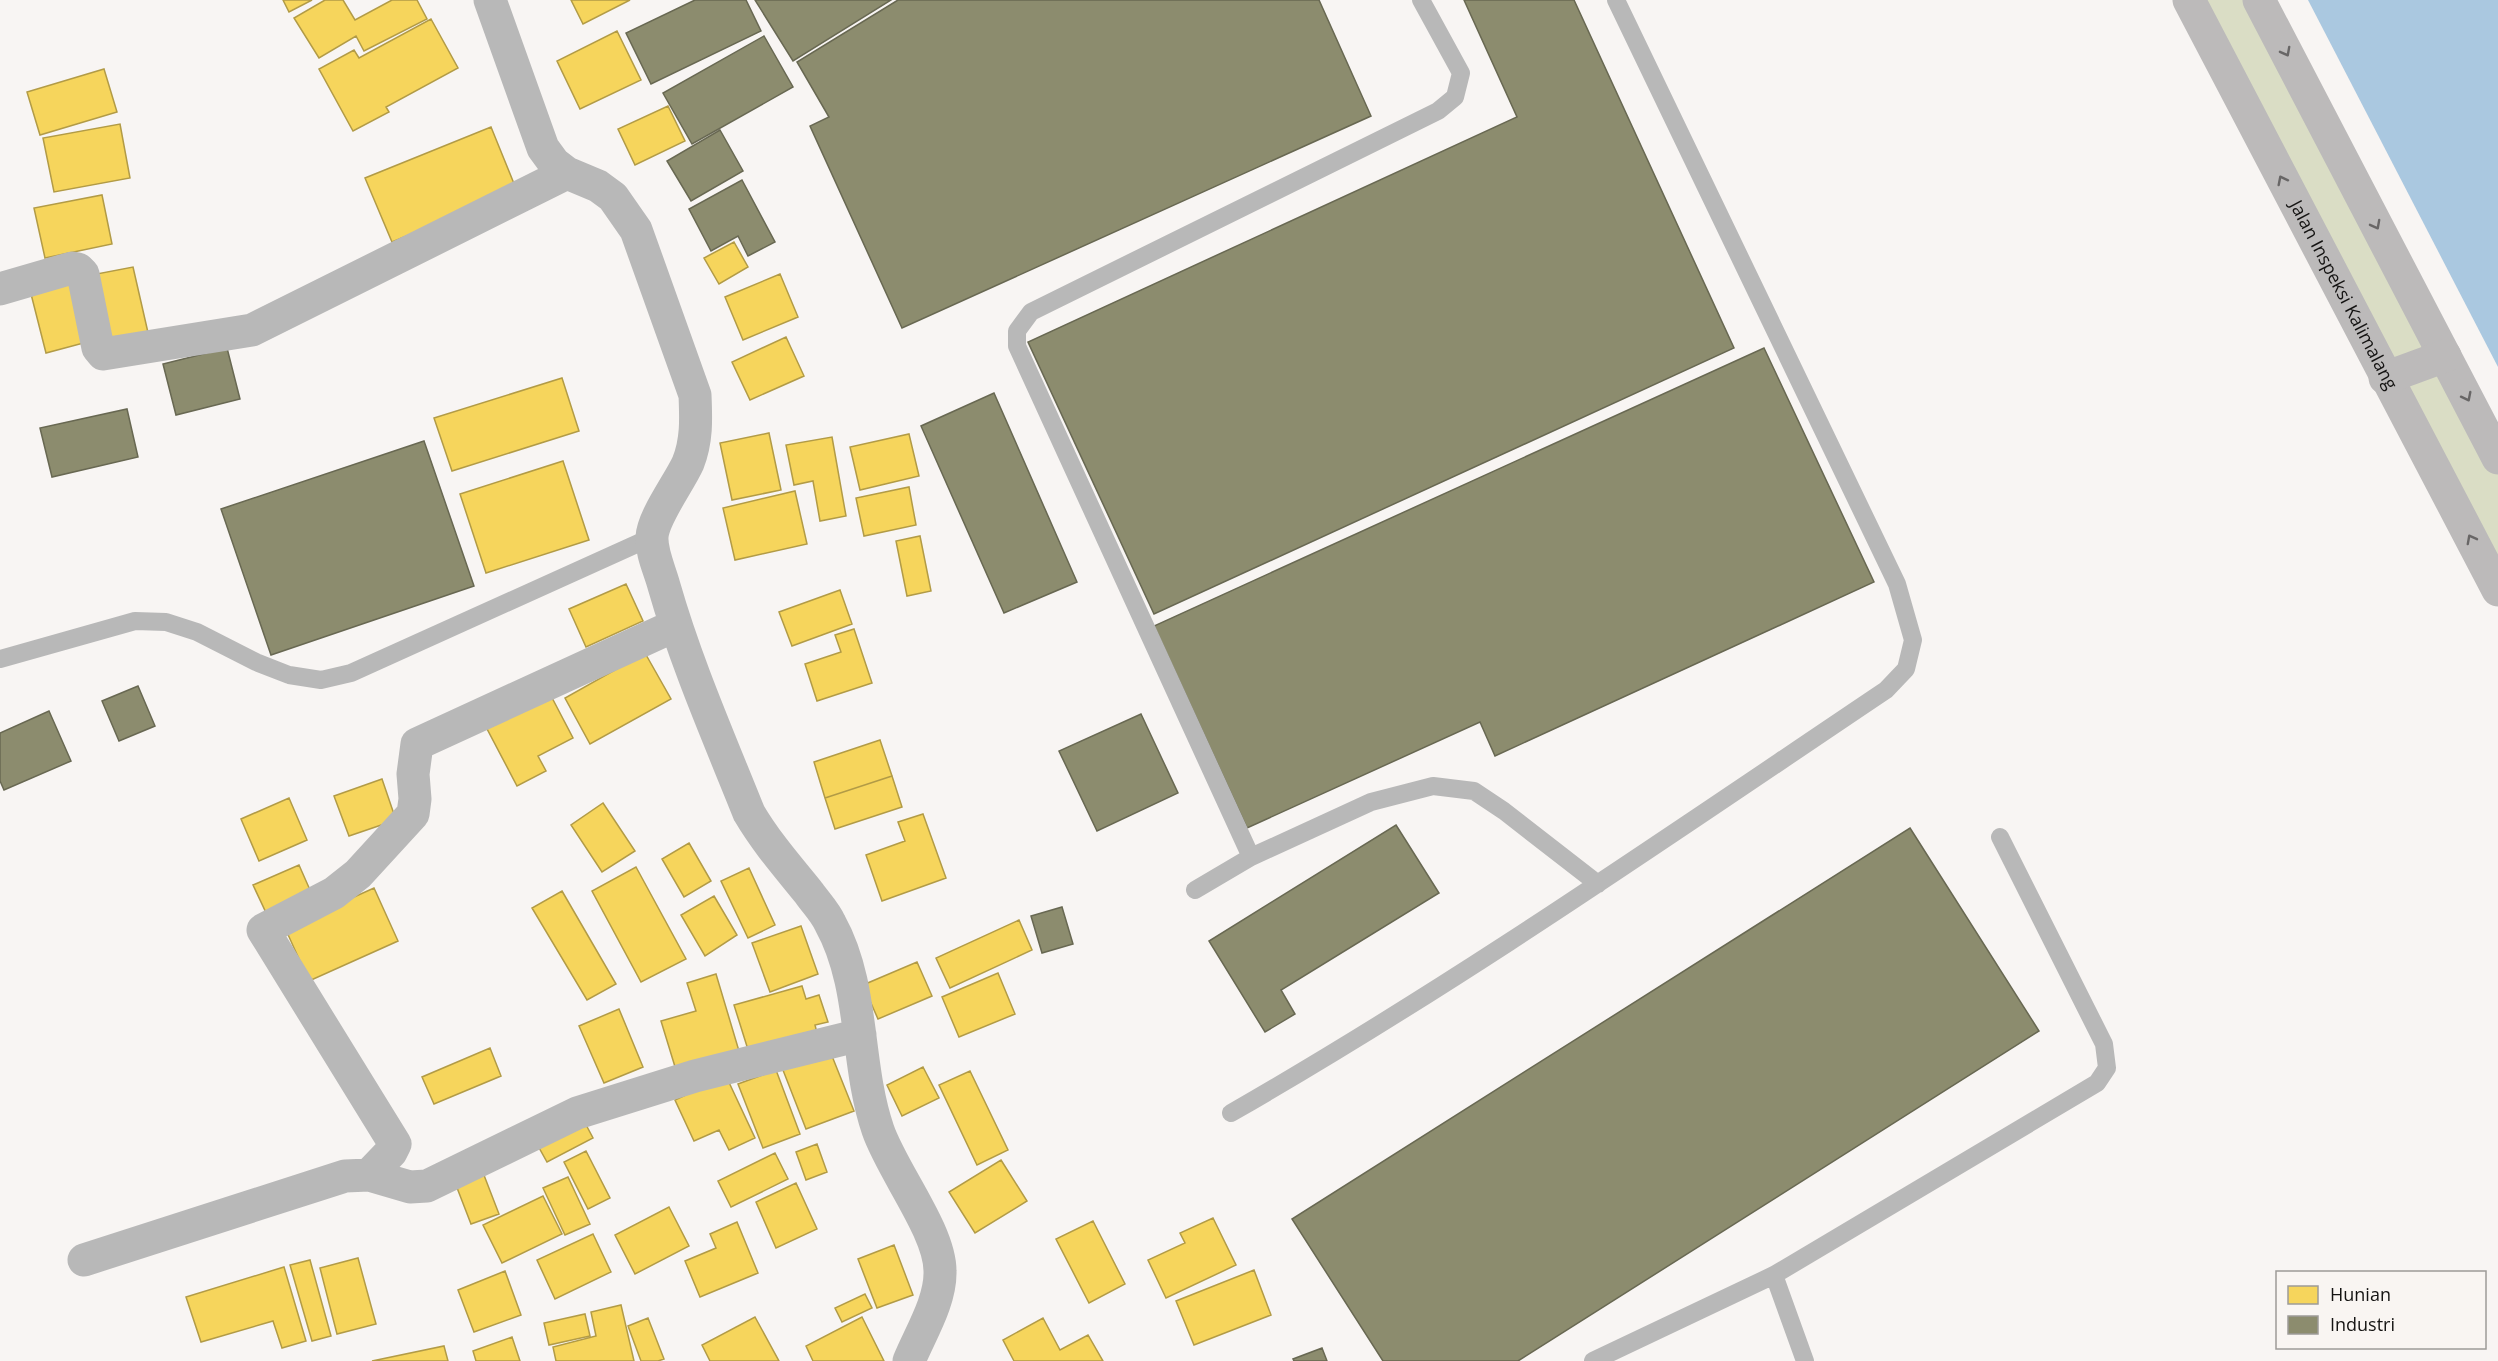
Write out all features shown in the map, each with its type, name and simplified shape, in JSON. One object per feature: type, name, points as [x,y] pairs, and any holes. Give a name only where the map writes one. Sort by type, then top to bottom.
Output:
[{"type":"main road","name":"Jalan Inspeksi Kalimalang","points":[[2189,0],[2498,590]]},
{"type":"main road","points":[[2259,0],[2498,458]]},
{"type":"main road","points":[[2385,378],[2445,356]]},
{"type":"street","points":[[490,0],[543,148],[554,163],[567,173],[598,186],[613,197],[636,230],[695,395],[694,444],[687,464],[659,517],[652,537],[675,626],[749,813],[764,837],[829,920],[842,946],[849,972],[870,1099],[878,1130],[936,1246],[940,1272],[936,1297],[909,1361]]},
{"type":"street","points":[[0,289],[72,268],[78,269],[83,274],[98,348],[103,354],[252,330],[567,173]]},
{"type":"street","points":[[369,1175],[391,1152],[395,1144],[263,930],[334,892],[358,874],[413,814],[415,800],[413,774],[417,744],[675,626]]},
{"type":"street","points":[[84,1260],[345,1176],[369,1175],[410,1187],[427,1185],[577,1113],[695,1076],[860,1035]]},
{"type":"lane","points":[[1251,857],[1017,346],[1017,331],[1031,312],[1427,116],[1455,97],[1461,73],[1422,0]]},
{"type":"lane","points":[[1231,1113],[1324,1060],[1598,884],[1886,690],[1906,669],[1913,640],[1897,584],[1616,0]]},
{"type":"lane","points":[[0,659],[135,621],[166,622],[197,632],[256,662],[289,675],[321,680],[351,673],[652,537]]},
{"type":"lane","points":[[1194,890],[1251,857],[1371,802],[1433,786],[1474,791],[1504,810],[1598,884]]},
{"type":"lane","points":[[1593,1361],[1774,1275],[2097,1083],[2107,1068],[2104,1044],[2000,837]]},
{"type":"lane","points":[[1774,1275],[1805,1361]]},
{"type":"green space","points":[[2189,0],[2259,0],[2498,458],[2498,590]]},
{"type":"water","points":[[2308,0],[2498,0],[2498,367]]},
{"type":"building: Hunian","points":[[283,0],[312,0],[289,12]]},
{"type":"building: Hunian","points":[[325,0],[343,0],[355,20],[392,0],[417,0],[427,19],[364,51],[356,36],[319,58],[294,18]]},
{"type":"building: Hunian","points":[[571,0],[630,0],[583,24]]},
{"type":"building: Hunian","points":[[431,19],[458,68],[386,107],[389,112],[353,131],[319,69],[354,50],[359,58]]},
{"type":"building: Hunian","points":[[617,31],[641,80],[580,109],[557,61]]},
{"type":"building: Hunian","points":[[104,69],[117,112],[40,135],[27,92]]},
{"type":"building: Hunian","points":[[668,106],[685,141],[635,165],[618,129]]},
{"type":"building: Hunian","points":[[120,124],[130,178],[54,192],[43,138]]},
{"type":"building: Hunian","points":[[491,127],[517,191],[392,242],[365,178]]},
{"type":"building: Hunian","points":[[102,195],[112,244],[45,258],[34,208]]},
{"type":"building: Hunian","points":[[734,242],[748,267],[719,284],[704,258]]},
{"type":"building: Hunian","points":[[133,267],[149,337],[101,346],[86,276]]},
{"type":"building: Hunian","points":[[780,274],[798,317],[743,340],[725,297]]},
{"type":"building: Hunian","points":[[76,278],[91,341],[46,353],[30,290]]},
{"type":"building: Hunian","points":[[786,337],[804,376],[750,400],[732,362]]},
{"type":"building: Hunian","points":[[562,378],[579,431],[452,471],[434,418]]},
{"type":"building: Hunian","points":[[769,433],[781,490],[732,500],[720,443]]},
{"type":"building: Hunian","points":[[909,434],[919,476],[860,490],[850,447]]},
{"type":"building: Hunian","points":[[832,437],[846,516],[820,521],[813,481],[794,485],[786,445]]},
{"type":"building: Hunian","points":[[563,461],[589,540],[486,573],[460,494]]},
{"type":"building: Hunian","points":[[909,487],[916,525],[864,536],[856,498]]},
{"type":"building: Hunian","points":[[795,491],[807,544],[735,560],[723,508]]},
{"type":"building: Hunian","points":[[920,536],[931,591],[907,596],[896,541]]},
{"type":"building: Hunian","points":[[626,584],[643,621],[586,647],[569,609]]},
{"type":"building: Hunian","points":[[840,590],[852,624],[792,646],[779,612]]},
{"type":"building: Hunian","points":[[854,629],[872,683],[817,701],[805,664],[841,652],[835,635]]},
{"type":"building: Hunian","points":[[645,653],[671,699],[590,744],[565,698]]},
{"type":"building: Hunian","points":[[549,692],[573,738],[538,756],[546,771],[517,786],[485,725]]},
{"type":"building: Hunian","points":[[880,740],[892,776],[825,798],[814,762]]},
{"type":"building: Hunian","points":[[892,776],[902,807],[835,829],[825,798]]},
{"type":"building: Hunian","points":[[382,779],[396,820],[349,836],[334,796]]},
{"type":"building: Hunian","points":[[289,798],[307,840],[259,861],[241,819]]},
{"type":"building: Hunian","points":[[603,803],[635,851],[602,872],[571,825]]},
{"type":"building: Hunian","points":[[923,814],[946,878],[882,901],[866,855],[905,841],[898,822]]},
{"type":"building: Hunian","points":[[689,843],[711,881],[684,897],[662,859]]},
{"type":"building: Hunian","points":[[299,865],[314,899],[269,919],[253,885]]},
{"type":"building: Hunian","points":[[636,867],[686,959],[641,982],[592,891]]},
{"type":"building: Hunian","points":[[749,868],[775,925],[748,938],[721,881]]},
{"type":"building: Hunian","points":[[374,888],[398,941],[309,981],[285,928]]},
{"type":"building: Hunian","points":[[562,891],[616,984],[587,1000],[532,908]]},
{"type":"building: Hunian","points":[[714,896],[737,935],[705,956],[681,915]]},
{"type":"building: Hunian","points":[[1019,920],[1032,950],[950,988],[936,958]]},
{"type":"building: Hunian","points":[[801,926],[818,974],[770,992],[752,943]]},
{"type":"building: Hunian","points":[[917,962],[932,996],[878,1019],[863,985]]},
{"type":"building: Hunian","points":[[998,973],[1015,1014],[959,1037],[942,997]]},
{"type":"building: Hunian","points":[[716,974],[739,1051],[676,1070],[661,1021],[696,1011],[687,983]]},
{"type":"building: Hunian","points":[[802,986],[806,999],[819,995],[828,1022],[815,1025],[818,1037],[750,1056],[734,1005]]},
{"type":"building: Hunian","points":[[619,1009],[643,1067],[604,1083],[579,1026]]},
{"type":"building: Hunian","points":[[828,1046],[854,1111],[806,1129],[781,1065]]},
{"type":"building: Hunian","points":[[490,1048],[501,1076],[434,1104],[422,1077]]},
{"type":"building: Hunian","points":[[923,1067],[939,1098],[902,1116],[887,1085]]},
{"type":"building: Hunian","points":[[776,1070],[800,1134],[763,1148],[738,1084]]},
{"type":"building: Hunian","points":[[970,1071],[1008,1150],[977,1165],[939,1085]]},
{"type":"building: Hunian","points":[[726,1076],[755,1138],[729,1150],[719,1130],[694,1141],[675,1100]]},
{"type":"building: Hunian","points":[[584,1121],[593,1138],[547,1162],[537,1144]]},
{"type":"building: Hunian","points":[[817,1144],[827,1172],[806,1180],[796,1152]]},
{"type":"building: Hunian","points":[[586,1151],[610,1198],[588,1209],[564,1162]]},
{"type":"building: Hunian","points":[[775,1153],[788,1179],[731,1207],[718,1181]]},
{"type":"building: Hunian","points":[[1001,1160],[1027,1201],[975,1233],[949,1192]]},
{"type":"building: Hunian","points":[[482,1170],[499,1214],[471,1224],[454,1180]]},
{"type":"building: Hunian","points":[[568,1177],[590,1224],[565,1235],[543,1188]]},
{"type":"building: Hunian","points":[[796,1183],[817,1229],[776,1248],[756,1202]]},
{"type":"building: Hunian","points":[[543,1196],[562,1234],[502,1263],[483,1225]]},
{"type":"building: Hunian","points":[[669,1207],[689,1246],[635,1274],[615,1235]]},
{"type":"building: Hunian","points":[[1213,1218],[1236,1265],[1166,1298],[1148,1260],[1185,1243],[1180,1233]]},
{"type":"building: Hunian","points":[[1093,1221],[1125,1284],[1089,1303],[1056,1239]]},
{"type":"building: Hunian","points":[[737,1222],[758,1273],[700,1297],[685,1261],[716,1248],[710,1234]]},
{"type":"building: Hunian","points":[[593,1234],[611,1272],[555,1299],[537,1260]]},
{"type":"building: Hunian","points":[[894,1245],[913,1295],[877,1308],[858,1259]]},
{"type":"building: Hunian","points":[[358,1258],[376,1324],[337,1334],[320,1268]]},
{"type":"building: Hunian","points":[[310,1260],[331,1336],[312,1341],[290,1265]]},
{"type":"building: Hunian","points":[[284,1267],[306,1341],[282,1348],[273,1321],[201,1342],[186,1297]]},
{"type":"building: Hunian","points":[[1254,1270],[1271,1315],[1194,1345],[1176,1301]]},
{"type":"building: Hunian","points":[[505,1271],[521,1315],[474,1332],[458,1290]]},
{"type":"building: Hunian","points":[[865,1294],[872,1308],[842,1322],[835,1308]]},
{"type":"building: Hunian","points":[[621,1305],[634,1361],[556,1361],[553,1347],[596,1336],[591,1312]]},
{"type":"building: Hunian","points":[[585,1314],[590,1336],[549,1345],[544,1323]]},
{"type":"building: Hunian","points":[[755,1317],[779,1361],[710,1361],[702,1345]]},
{"type":"building: Hunian","points":[[862,1317],[884,1361],[813,1361],[806,1346]]},
{"type":"building: Hunian","points":[[648,1318],[664,1359],[658,1361],[641,1361],[628,1326]]},
{"type":"building: Hunian","points":[[1043,1318],[1060,1350],[1088,1335],[1103,1361],[1014,1361],[1003,1340]]},
{"type":"building: Hunian","points":[[512,1337],[520,1361],[476,1361],[473,1351]]},
{"type":"building: Hunian","points":[[444,1346],[448,1361],[372,1361]]},
{"type":"building: Industri","points":[[695,0],[746,0],[761,31],[651,84],[626,33]]},
{"type":"building: Industri","points":[[755,0],[891,0],[793,61]]},
{"type":"building: Industri","points":[[898,0],[1319,0],[1371,116],[902,328],[810,126],[829,117],[797,62]]},
{"type":"building: Industri","points":[[1464,0],[1574,0],[1734,348],[1154,614],[1028,342],[1517,117]]},
{"type":"building: Industri","points":[[764,36],[793,87],[692,144],[663,93]]},
{"type":"building: Industri","points":[[720,130],[743,171],[691,201],[667,161]]},
{"type":"building: Industri","points":[[742,180],[775,242],[748,256],[738,236],[711,251],[689,209]]},
{"type":"building: Industri","points":[[227,348],[240,399],[176,415],[163,364]]},
{"type":"building: Industri","points":[[1764,348],[1874,582],[1495,756],[1480,722],[1247,828],[1154,626]]},
{"type":"building: Industri","points":[[994,393],[1077,582],[1004,613],[921,426]]},
{"type":"building: Industri","points":[[127,409],[138,457],[52,477],[40,428]]},
{"type":"building: Industri","points":[[424,441],[474,586],[271,655],[221,509]]},
{"type":"building: Industri","points":[[138,686],[155,726],[119,741],[102,701]]},
{"type":"building: Industri","points":[[49,711],[71,761],[4,790],[0,781],[0,733]]},
{"type":"building: Industri","points":[[1141,714],[1178,793],[1097,831],[1059,751]]},
{"type":"building: Industri","points":[[1396,825],[1439,893],[1281,990],[1295,1014],[1265,1032],[1209,941]]},
{"type":"building: Industri","points":[[1910,828],[2039,1031],[1518,1361],[1383,1361],[1292,1219]]},
{"type":"building: Industri","points":[[1062,907],[1073,944],[1042,953],[1031,916]]},
{"type":"building: Industri","points":[[1322,1348],[1327,1361],[1294,1361],[1293,1359]]}]
